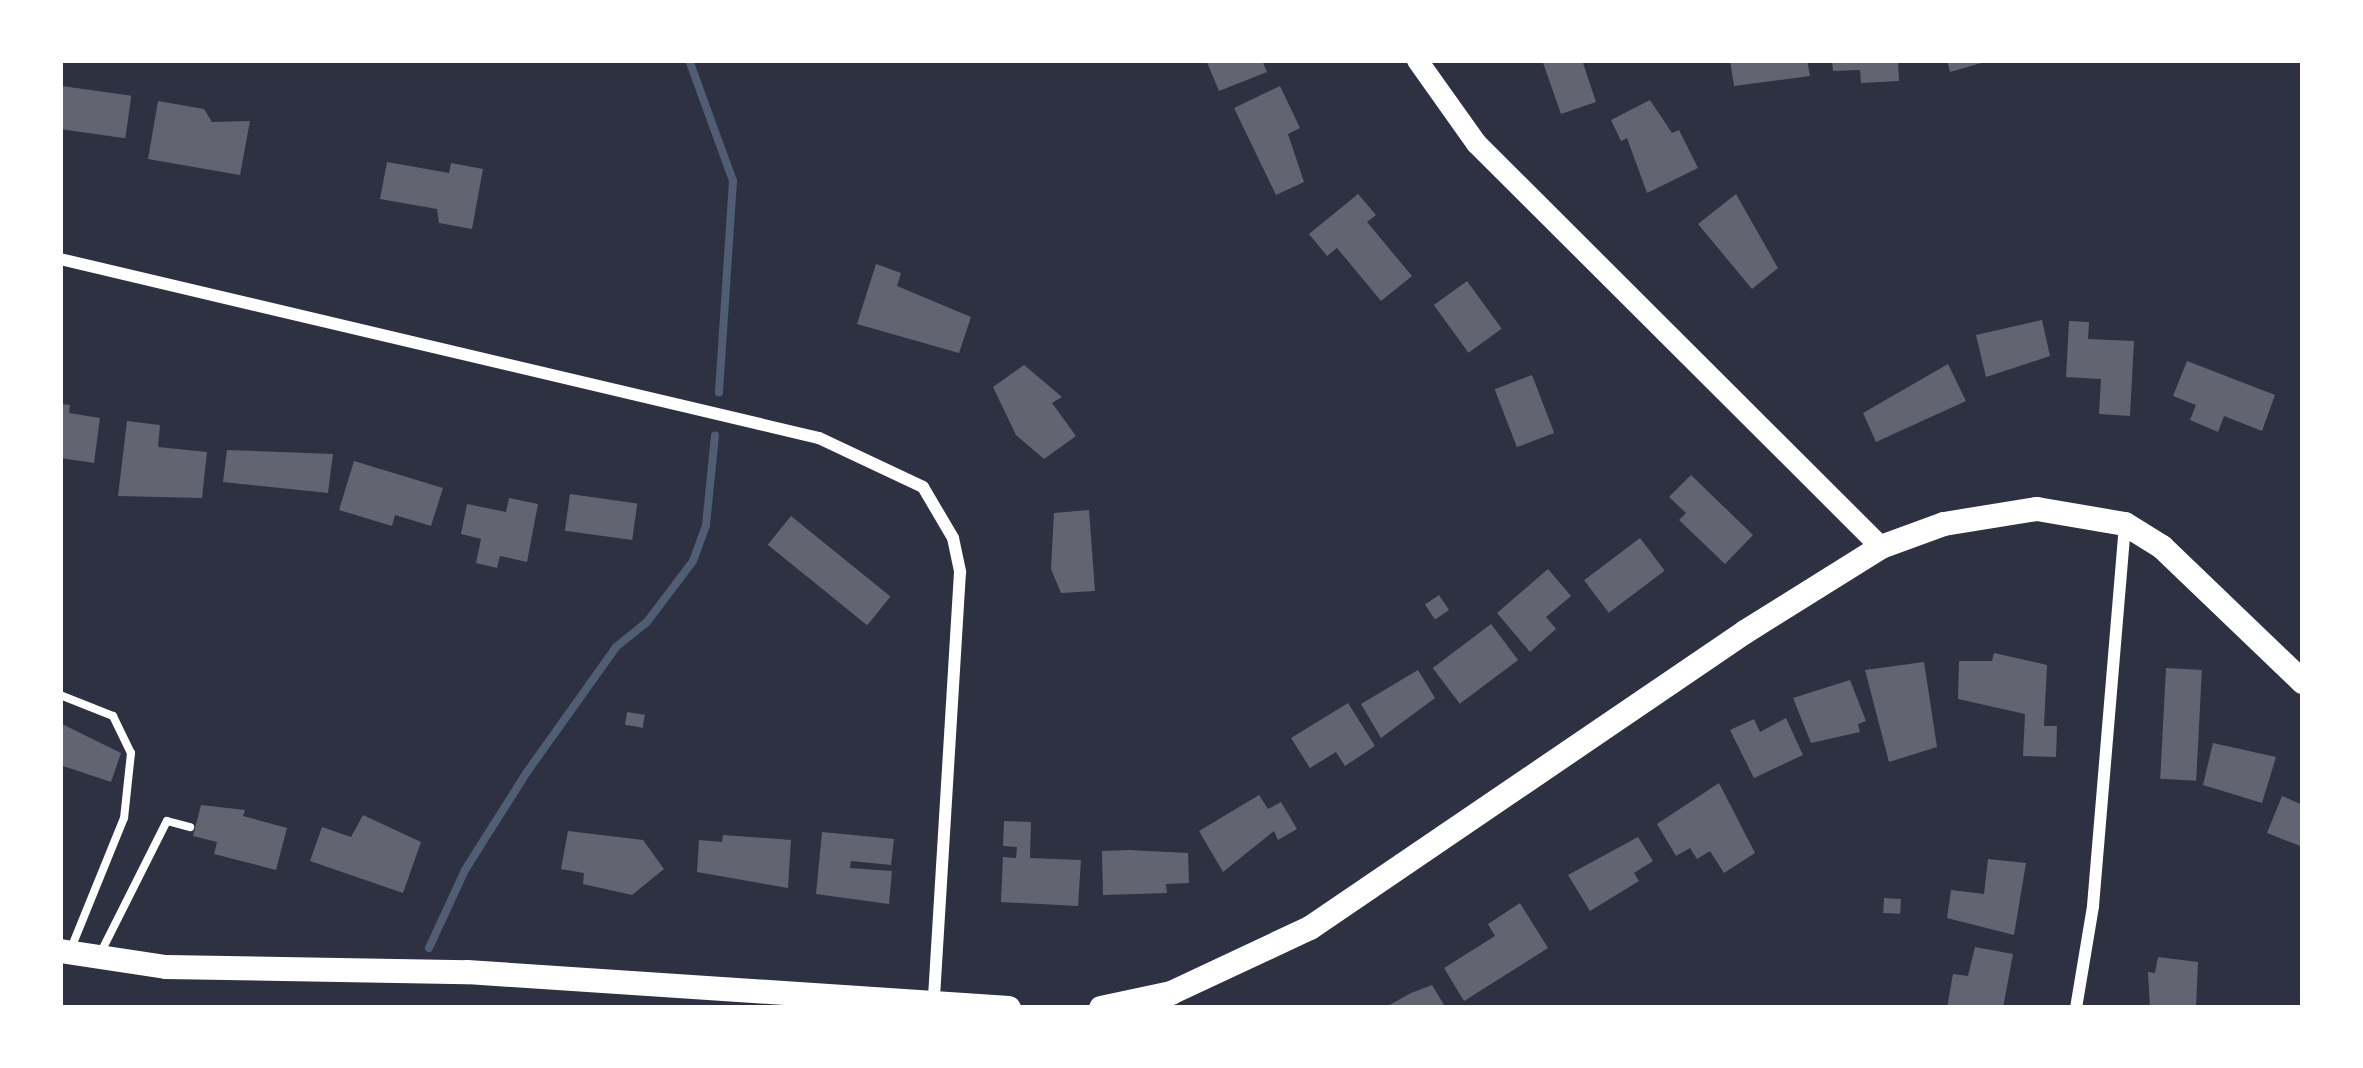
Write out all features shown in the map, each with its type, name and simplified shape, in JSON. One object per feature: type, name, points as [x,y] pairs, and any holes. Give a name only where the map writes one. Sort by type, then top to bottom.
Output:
[{"type":"main road","points":[[1101,1008],[1171,993],[1310,928],[1881,547],[1943,524],[2036,509],[2125,524],[2162,547],[2303,682]]},
{"type":"main road","points":[[65,952],[97,959],[703,996],[1009,1008]]},
{"type":"street","points":[[1417,60],[1476,143],[1881,547]]},
{"type":"street","points":[[60,259],[819,438],[923,488],[953,538],[960,572],[934,1005]]},
{"type":"street","points":[[2076,1008],[2092,905],[2125,524]]},
{"type":"lane","points":[[60,695],[113,716],[130,753],[124,818],[65,952]]},
{"type":"lane","points":[[97,959],[167,821],[190,826]]},
{"type":"building","points":[[1206,60],[1262,60],[1267,72],[1219,91]]},
{"type":"building","points":[[1542,60],[1582,60],[1596,102],[1561,114]]},
{"type":"building","points":[[1730,60],[1807,60],[1810,76],[1734,86]]},
{"type":"building","points":[[1832,60],[1898,60],[1899,81],[1861,83],[1860,70],[1833,71]]},
{"type":"building","points":[[1947,60],[1988,60],[1988,61],[1950,72]]},
{"type":"building","points":[[62,86],[131,96],[125,138],[60,129]]},
{"type":"building","points":[[1280,86],[1300,128],[1288,134],[1304,182],[1276,195],[1234,108]]},
{"type":"building","points":[[1650,100],[1672,133],[1679,130],[1698,168],[1647,193],[1627,138],[1621,141],[1611,120]]},
{"type":"building","points":[[158,101],[204,109],[212,122],[250,121],[240,175],[148,159]]},
{"type":"building","points":[[387,162],[449,173],[451,163],[483,169],[472,229],[439,223],[437,209],[380,199]]},
{"type":"building","points":[[1358,194],[1376,215],[1367,222],[1412,276],[1381,301],[1337,248],[1327,256],[1309,234]]},
{"type":"building","points":[[1736,194],[1778,268],[1752,289],[1698,224]]},
{"type":"building","points":[[876,264],[901,273],[897,286],[971,317],[959,353],[857,324]]},
{"type":"building","points":[[1467,281],[1502,329],[1469,353],[1434,305]]},
{"type":"building","points":[[2042,320],[2050,356],[1986,377],[1976,335]]},
{"type":"building","points":[[2069,321],[2089,322],[2088,339],[2134,341],[2130,416],[2099,414],[2101,379],[2066,377]]},
{"type":"building","points":[[2187,361],[2275,395],[2262,431],[2224,416],[2218,432],[2190,420],[2196,405],[2173,396]]},
{"type":"building","points":[[1948,364],[1966,401],[1876,442],[1863,413]]},
{"type":"building","points":[[1024,365],[1062,397],[1052,403],[1076,436],[1044,459],[1016,435],[993,387]]},
{"type":"building","points":[[1532,375],[1554,433],[1517,447],[1495,389]]},
{"type":"building","points":[[60,404],[70,405],[69,413],[100,418],[94,463],[60,458]]},
{"type":"building","points":[[127,421],[160,425],[158,447],[207,452],[202,498],[118,496]]},
{"type":"building","points":[[227,450],[333,454],[328,493],[223,482]]},
{"type":"building","points":[[354,461],[443,488],[431,526],[395,515],[392,526],[339,510]]},
{"type":"building","points":[[1691,475],[1753,535],[1725,564],[1679,520],[1686,513],[1669,497]]},
{"type":"building","points":[[570,494],[637,503],[632,540],[565,531]]},
{"type":"building","points":[[509,498],[538,504],[527,562],[500,556],[497,568],[476,563],[481,539],[461,534],[467,504],[506,512]]},
{"type":"building","points":[[1089,510],[1095,591],[1061,593],[1051,569],[1054,513]]},
{"type":"building","points":[[791,516],[890,597],[867,625],[768,545]]},
{"type":"building","points":[[1640,538],[1665,571],[1609,613],[1584,580]]},
{"type":"building","points":[[1548,569],[1571,596],[1546,617],[1556,629],[1530,652],[1497,613]]},
{"type":"building","points":[[1439,595],[1449,610],[1435,619],[1425,605]]},
{"type":"building","points":[[1491,624],[1518,660],[1460,704],[1433,668]]},
{"type":"building","points":[[1994,653],[2047,665],[2044,726],[2057,726],[2056,757],[2023,756],[2025,714],[1958,699],[1959,661],[1992,661]]},
{"type":"building","points":[[1924,662],[1937,747],[1889,762],[1865,670]]},
{"type":"building","points":[[2166,668],[2202,670],[2196,781],[2160,779]]},
{"type":"building","points":[[1418,670],[1435,698],[1381,738],[1361,704]]},
{"type":"building","points":[[1850,680],[1866,721],[1858,724],[1860,732],[1811,743],[1793,698]]},
{"type":"building","points":[[1348,703],[1375,746],[1345,766],[1336,752],[1310,768],[1291,738]]},
{"type":"building","points":[[627,712],[645,715],[643,728],[625,725]]},
{"type":"building","points":[[1786,718],[1803,755],[1754,778],[1730,730],[1754,719],[1760,732]]},
{"type":"building","points":[[60,723],[121,753],[111,782],[60,765]]},
{"type":"building","points":[[2213,743],[2276,757],[2262,803],[2203,785]]},
{"type":"building","points":[[1719,783],[1755,853],[1724,873],[1710,851],[1697,859],[1690,848],[1676,856],[1657,824]]},
{"type":"building","points":[[1259,795],[1268,809],[1281,802],[1297,829],[1278,840],[1274,831],[1223,872],[1199,831]]},
{"type":"building","points":[[2282,796],[2303,805],[2303,847],[2267,833]]},
{"type":"building","points":[[201,805],[245,810],[243,816],[287,828],[276,870],[214,854],[217,842],[193,836]]},
{"type":"building","points":[[363,815],[421,842],[403,893],[310,861],[322,827],[351,837]]},
{"type":"building","points":[[1004,821],[1031,822],[1030,858],[1081,860],[1078,906],[1001,902],[1003,857],[1016,858],[1017,847],[1003,846]]},
{"type":"building","points":[[568,831],[643,840],[664,869],[632,895],[583,884],[584,873],[561,869]]},
{"type":"building","points":[[822,832],[894,839],[891,865],[851,861],[850,868],[892,871],[889,904],[816,894]]},
{"type":"building","points":[[723,835],[791,840],[788,888],[697,872],[699,840],[722,842]]},
{"type":"building","points":[[1638,837],[1653,861],[1634,873],[1639,881],[1590,911],[1568,875]]},
{"type":"building","points":[[1102,851],[1188,853],[1189,883],[1166,884],[1167,893],[1103,895]]},
{"type":"building","points":[[1988,859],[2026,863],[2014,935],[1947,918],[1951,890],[1984,894]]},
{"type":"building","points":[[1884,898],[1901,899],[1900,914],[1883,913]]},
{"type":"building","points":[[1520,903],[1548,948],[1464,1001],[1444,968],[1495,936],[1488,924]]},
{"type":"building","points":[[1975,947],[2013,954],[2003,1008],[1947,1008],[1953,974],[1968,976]]},
{"type":"building","points":[[2158,957],[2198,962],[2196,1008],[2150,1008],[2148,972],[2155,973]]},
{"type":"building","points":[[1432,985],[1446,1008],[1384,1008],[1411,993]]},
{"type":"waterway","points":[[689,60],[733,181],[719,393]]},
{"type":"waterway","points":[[429,948],[465,870],[527,772],[616,647],[647,622],[693,561],[706,525],[715,435]]}]
